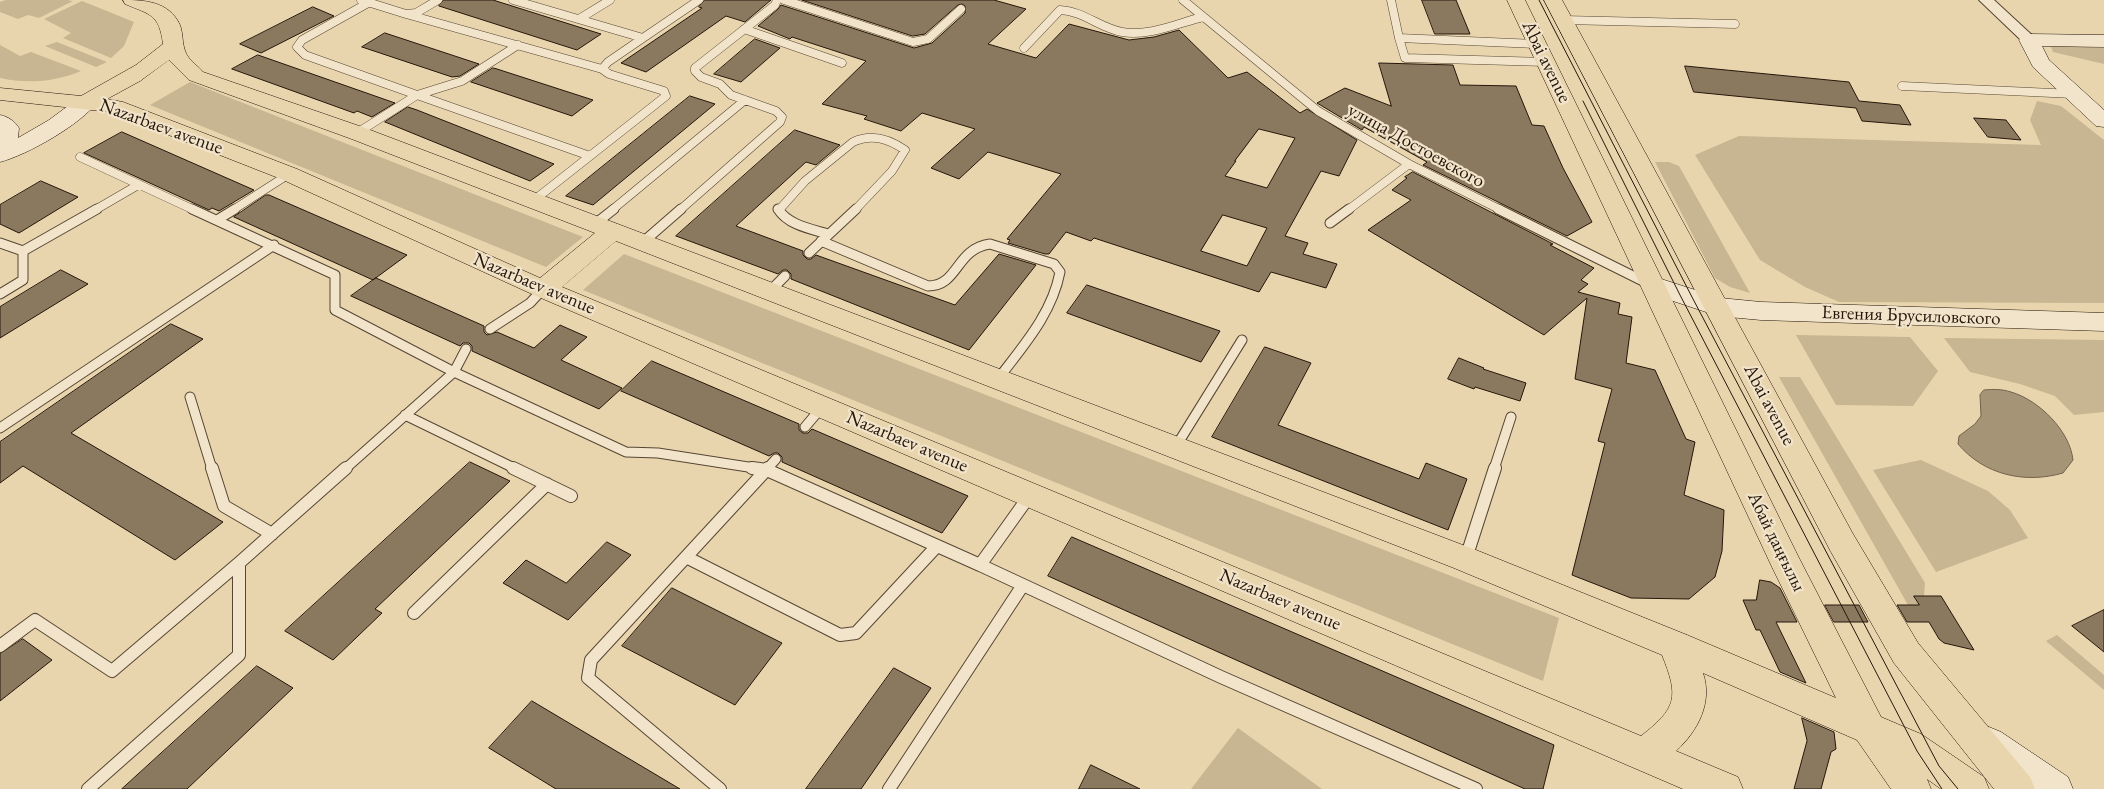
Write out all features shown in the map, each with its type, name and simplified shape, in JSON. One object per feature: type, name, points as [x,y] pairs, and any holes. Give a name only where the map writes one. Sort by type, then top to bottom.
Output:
[{"type":"main road","points":[[132,0],[159,12],[170,25],[173,45],[179,60],[196,76],[357,134],[642,243],[777,284],[998,380],[1465,559],[1675,644],[1909,746],[1971,789]]},
{"type":"main road","name":"Abai avenue","points":[[1516,0],[1655,286]]},
{"type":"main road","name":"Abai avenue","points":[[1554,0],[1842,544],[1906,653],[2018,789]]},
{"type":"main road","points":[[87,101],[159,60],[173,45]]},
{"type":"main road","name":"Nazarbaev avenue","points":[[0,94],[21,98],[87,101],[115,107],[289,174],[543,289],[814,417],[1030,494],[1726,789]]},
{"type":"main road","points":[[543,289],[604,228]]},
{"type":"main road","name":"Абай даңғылы","points":[[1655,286],[1787,565],[1869,729],[1912,789]]},
{"type":"main road","points":[[1646,754],[1670,735],[1685,714],[1690,689],[1675,644]]},
{"type":"street","points":[[1986,0],[2028,40],[2040,63],[2104,121]]},
{"type":"street","points":[[2028,40],[2104,41]]},
{"type":"street","points":[[0,155],[32,141],[58,124],[87,101]]},
{"type":"street","points":[[0,121],[8,128],[6,142],[0,148]]},
{"type":"street","name":"Евгения Брусиловского","points":[[1655,286],[1718,307],[1761,311],[2104,322]]},
{"type":"street","points":[[1970,731],[2055,789]]},
{"type":"lane","points":[[406,14],[416,13],[438,0]]},
{"type":"lane","points":[[513,0],[643,38]]},
{"type":"lane","points":[[579,20],[610,0]]},
{"type":"lane","points":[[602,69],[608,62],[698,0]]},
{"type":"lane","points":[[642,243],[780,122],[782,117],[776,111],[731,95],[720,84],[701,77],[695,71],[695,68],[774,5],[777,0]]},
{"type":"lane","points":[[784,0],[913,42],[928,39],[961,9]]},
{"type":"lane","name":"улица Достоевского","points":[[1183,0],[1318,111],[1409,164],[1655,286]]},
{"type":"lane","points":[[1391,0],[1399,38],[1406,58],[1541,53]]},
{"type":"lane","points":[[533,201],[590,156],[666,96],[664,91],[609,74],[602,69],[364,1],[302,40],[297,47],[305,55],[590,156]]},
{"type":"lane","points":[[1024,48],[1060,10],[1070,11],[1121,32],[1130,33],[1143,32],[1203,17]]},
{"type":"lane","points":[[1564,20],[1735,24]]},
{"type":"lane","points":[[744,29],[842,63]]},
{"type":"lane","points":[[1399,38],[1541,53]]},
{"type":"lane","points":[[357,134],[417,95],[462,81],[518,45]]},
{"type":"lane","points":[[1902,86],[2075,94]]},
{"type":"lane","points":[[604,228],[745,100]]},
{"type":"lane","points":[[809,253],[889,175],[905,156],[905,150],[888,139],[872,137],[859,139],[802,182],[778,209],[781,215],[797,223],[828,234]]},
{"type":"lane","points":[[80,158],[274,245],[335,275],[337,287],[332,301],[334,310],[454,372],[626,452],[658,454],[766,470],[980,565],[1221,677],[1476,789]]},
{"type":"lane","points":[[1330,223],[1409,164]]},
{"type":"lane","points":[[217,220],[289,174]]},
{"type":"lane","points":[[0,243],[23,251],[138,185]]},
{"type":"lane","points":[[821,242],[928,286],[938,286],[945,283],[974,248],[982,244],[990,244],[1054,264],[1060,272],[1052,298],[1037,326],[998,380]]},
{"type":"lane","points":[[0,428],[274,245]]},
{"type":"lane","points":[[0,294],[23,280],[23,251]]},
{"type":"lane","points":[[490,329],[530,303],[543,289]]},
{"type":"lane","points":[[1175,448],[1242,340]]},
{"type":"lane","points":[[0,646],[35,620],[112,671],[239,563],[454,372],[466,349]]},
{"type":"lane","points":[[190,397],[224,506],[272,534]]},
{"type":"lane","points":[[405,415],[571,496]]},
{"type":"lane","points":[[1465,559],[1511,417]]},
{"type":"lane","points":[[720,789],[588,678],[591,660],[776,459]]},
{"type":"lane","points":[[414,613],[547,484]]},
{"type":"lane","points":[[980,565],[1030,494]]},
{"type":"lane","points":[[686,557],[840,635],[856,633],[937,546]]},
{"type":"lane","points":[[88,789],[239,655],[239,563]]},
{"type":"lane","points":[[889,789],[1023,585]]},
{"type":"shaded area","points":[[6,0],[73,1],[39,18],[28,15],[18,19],[0,12],[0,2]]},
{"type":"shaded area","points":[[82,1],[134,22],[124,46],[111,58],[63,38],[71,33],[44,19]]},
{"type":"shaded area","points":[[57,42],[107,62],[96,67],[45,46]]},
{"type":"shaded area","points":[[0,45],[20,56],[31,52],[81,71],[61,78],[41,81],[20,81],[0,78]]},
{"type":"shaded area","points":[[2051,47],[2104,48],[2104,64],[2053,52]]},
{"type":"shaded area","points":[[190,82],[583,237],[546,267],[150,105]]},
{"type":"shaded area","points":[[2037,101],[2061,106],[2104,140],[2104,303],[1839,302],[1805,287],[1760,260],[1695,155],[1739,136],[2041,145],[2030,120]]},
{"type":"shaded area","points":[[1655,162],[1669,162],[1679,166],[1750,293],[1730,287],[1715,278]]},
{"type":"shaded area","points":[[624,254],[1559,618],[1543,681],[583,290]]},
{"type":"shaded area","points":[[1796,335],[1910,337],[1938,371],[1913,406],[1836,405]]},
{"type":"shaded area","points":[[1944,338],[2104,340],[2104,412],[2074,415],[2055,396],[2020,384],[1970,372]]},
{"type":"shaded area","points":[[1779,377],[1800,377],[1925,583],[1924,596],[1914,597],[1919,605],[1908,605]]},
{"type":"shaded area","points":[[1984,390],[2004,390],[2022,396],[2042,409],[2051,418],[2066,438],[2071,449],[2073,460],[2063,473],[2049,476],[2020,477],[1993,470],[1968,455],[1958,444],[1959,436],[1975,424],[1981,416],[1980,395]]},
{"type":"shaded area","points":[[1921,460],[1988,491],[2010,510],[2028,538],[1936,572],[1873,470]]},
{"type":"shaded area","points":[[2057,635],[2104,675],[2104,690],[2046,641]]},
{"type":"shaded area","points":[[1238,728],[1322,789],[1191,789]]},
{"type":"building","points":[[444,0],[493,0],[601,34],[577,50],[439,6]]},
{"type":"building","points":[[705,0],[771,0],[745,22],[726,16],[646,72],[621,63],[702,8],[699,7]]},
{"type":"building","points":[[802,0],[994,0],[1026,9],[988,44],[1036,58],[1069,24],[1129,40],[1154,37],[1179,30],[1228,78],[1247,72],[1300,113],[1307,109],[1357,140],[1339,176],[1321,171],[1285,236],[1308,243],[1303,254],[1337,264],[1326,288],[1271,272],[1259,292],[1094,238],[1091,241],[1066,232],[1049,254],[1008,243],[1010,240],[1007,239],[1061,174],[988,152],[959,179],[931,168],[975,129],[922,113],[901,131],[864,119],[867,116],[822,104],[866,61],[792,37],[790,39],[758,26],[781,5],[914,48],[932,43],[965,13],[965,6],[962,4],[958,5],[925,34],[913,36]],"holes":[[[1259,129],[1295,138],[1267,188],[1225,176]],[[1223,215],[1267,228],[1247,266],[1201,251]]]},
{"type":"building","points":[[1422,0],[1456,0],[1470,34],[1435,34]]},
{"type":"building","points":[[313,7],[334,16],[261,53],[240,44]]},
{"type":"building","points":[[385,33],[479,64],[460,76],[452,77],[362,47]]},
{"type":"building","points":[[755,39],[780,48],[741,82],[714,74]]},
{"type":"building","points":[[258,55],[395,103],[372,117],[357,111],[354,113],[232,69]]},
{"type":"building","points":[[1379,63],[1453,65],[1460,85],[1516,86],[1532,125],[1544,126],[1563,168],[1592,222],[1567,236],[1423,165],[1427,162],[1364,127],[1362,130],[1317,103],[1345,88],[1391,106]]},
{"type":"building","points":[[1685,66],[1849,82],[1859,101],[1900,105],[1911,125],[1862,121],[1856,108],[1694,92]]},
{"type":"building","points":[[493,68],[593,100],[572,116],[471,82]]},
{"type":"building","points":[[690,96],[715,104],[593,205],[566,196]]},
{"type":"building","points":[[408,107],[554,164],[530,181],[385,122]]},
{"type":"building","points":[[1974,118],[2006,120],[2021,140],[1988,137]]},
{"type":"building","points":[[795,130],[840,145],[816,165],[806,162],[736,226],[803,251],[803,255],[807,259],[811,259],[816,255],[955,305],[999,254],[1036,265],[969,350],[791,279],[791,274],[787,270],[783,270],[778,274],[676,236]]},
{"type":"building","points":[[122,132],[254,190],[219,211],[212,208],[209,210],[84,153]]},
{"type":"building","points":[[1413,172],[1553,244],[1550,245],[1594,268],[1581,280],[1588,284],[1578,292],[1620,303],[1618,314],[1632,317],[1626,363],[1655,370],[1686,439],[1695,442],[1684,495],[1724,510],[1722,551],[1715,577],[1689,599],[1631,598],[1572,575],[1605,443],[1598,441],[1612,389],[1575,379],[1587,298],[1544,335],[1368,230],[1411,200],[1392,190]]},
{"type":"building","points":[[41,181],[78,197],[19,233],[0,224],[0,205]]},
{"type":"building","points":[[266,195],[407,255],[373,280],[234,217]]},
{"type":"building","points":[[61,270],[88,284],[0,338],[0,307]]},
{"type":"building","points":[[376,278],[484,326],[484,332],[487,335],[497,332],[534,348],[560,325],[587,337],[561,360],[622,388],[599,409],[472,351],[472,346],[469,343],[463,343],[460,346],[351,296]]},
{"type":"building","points":[[1087,285],[1220,331],[1201,362],[1067,313]]},
{"type":"building","points":[[171,324],[203,339],[71,433],[223,522],[175,560],[23,466],[0,483],[0,442]]},
{"type":"building","points":[[1265,347],[1311,363],[1278,425],[1419,479],[1426,463],[1467,479],[1448,530],[1212,437]]},
{"type":"building","points":[[1459,358],[1483,369],[1526,383],[1520,401],[1475,387],[1474,389],[1448,379]]},
{"type":"building","points":[[652,361],[799,424],[799,430],[803,433],[808,433],[812,429],[968,496],[942,533],[782,462],[782,457],[778,453],[769,456],[621,391]]},
{"type":"building","points":[[470,462],[510,481],[375,609],[382,613],[333,660],[285,631]]},
{"type":"building","points":[[1072,537],[1554,745],[1543,789],[1525,789],[1048,576]]},
{"type":"building","points":[[607,542],[631,555],[568,620],[503,583],[526,560],[566,583]]},
{"type":"building","points":[[1760,580],[1771,582],[1780,588],[1797,622],[1776,622],[1806,683],[1780,672],[1760,630],[1756,630],[1743,600],[1756,600]]},
{"type":"building","points":[[672,588],[782,643],[735,705],[622,646]]},
{"type":"building","points":[[1914,596],[1941,596],[1974,650],[1944,643],[1939,639],[1929,622],[1907,622],[1897,605],[1919,605]]},
{"type":"building","points":[[1825,605],[1859,605],[1868,622],[1834,622]]},
{"type":"building","points":[[2104,610],[2104,652],[2072,626]]},
{"type":"building","points":[[23,639],[52,660],[0,701],[0,654]]},
{"type":"building","points":[[257,666],[293,688],[187,789],[122,789]]},
{"type":"building","points":[[894,668],[931,688],[861,789],[806,789]]},
{"type":"building","points":[[532,701],[680,789],[556,789],[489,748]]},
{"type":"building","points":[[1802,718],[1834,732],[1836,749],[1831,752],[1821,789],[1794,789],[1807,741]]},
{"type":"building","points":[[1091,765],[1140,789],[1079,789]]},
{"type":"tram line","points":[[1539,0],[1693,299],[1939,766],[1958,789]]},
{"type":"tram line","points":[[1583,101],[1680,295],[1917,751],[1942,789]]}]
